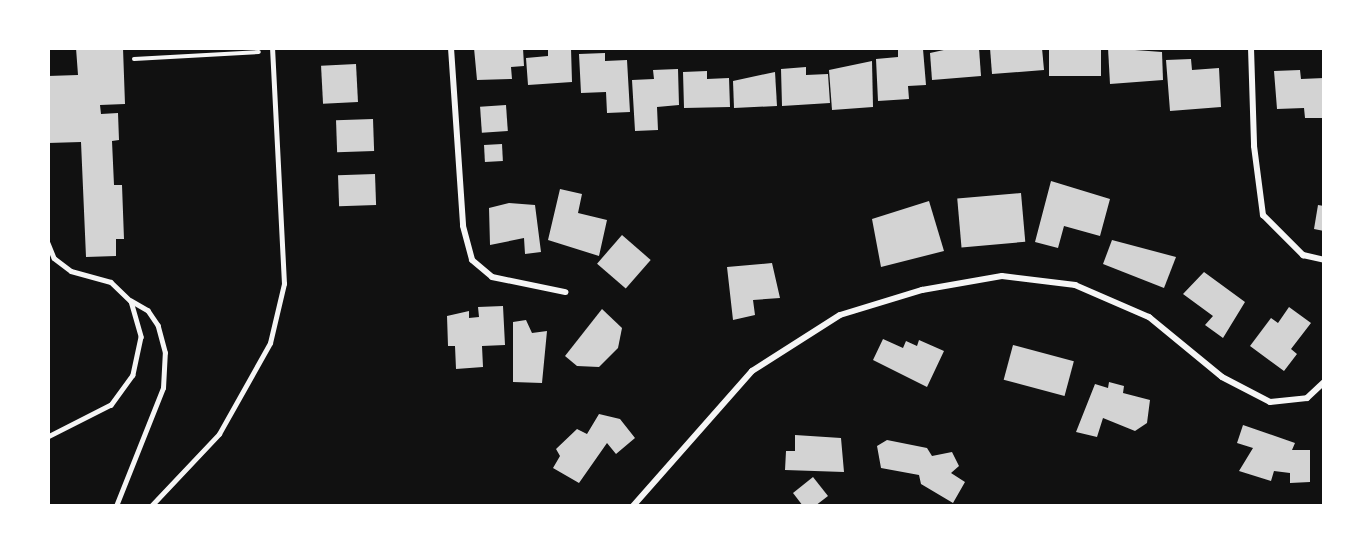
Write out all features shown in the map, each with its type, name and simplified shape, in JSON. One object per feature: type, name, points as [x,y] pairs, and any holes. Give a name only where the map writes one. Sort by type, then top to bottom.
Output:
[{"type":"street","points":[[451,48],[463,226],[472,260],[492,277],[565,292]]},
{"type":"street","points":[[1251,48],[1254,146],[1263,214],[1303,255],[1324,260]]},
{"type":"street","points":[[633,506],[752,371],[840,315],[968,282],[1002,276],[1075,285],[1149,317],[1222,377],[1270,402],[1307,398],[1324,382]]},
{"type":"lane","points":[[151,506],[219,434],[270,343],[284,284],[272,50]]},
{"type":"lane","points":[[48,243],[54,258],[71,271],[111,282],[131,301],[148,311],[158,326],[165,353],[164,388],[116,506]]},
{"type":"lane","points":[[48,437],[111,405],[133,375],[141,337],[131,301]]},
{"type":"path","points":[[134,59],[272,50]]},
{"type":"building","points":[[76,48],[123,48],[125,104],[100,105],[101,114],[118,113],[119,140],[112,141],[114,185],[122,185],[124,239],[116,239],[116,256],[86,257],[81,142],[48,143],[48,76],[78,75]]},
{"type":"building","points":[[474,48],[523,48],[524,66],[511,67],[512,79],[477,80]]},
{"type":"building","points":[[548,48],[571,48],[572,82],[528,85],[526,58],[548,56]]},
{"type":"building","points":[[953,48],[979,48],[981,76],[932,80],[930,53]]},
{"type":"building","points":[[990,48],[1042,48],[1044,70],[992,74]]},
{"type":"building","points":[[1049,48],[1101,48],[1101,76],[1049,76]]},
{"type":"building","points":[[1108,48],[1162,52],[1163,80],[1110,84]]},
{"type":"building","points":[[923,49],[926,85],[908,86],[909,99],[878,101],[876,59],[898,57],[898,50]]},
{"type":"building","points":[[605,53],[605,61],[627,60],[630,112],[607,113],[606,92],[581,93],[579,54]]},
{"type":"building","points":[[1191,59],[1192,70],[1219,68],[1221,107],[1170,111],[1166,60]]},
{"type":"building","points":[[872,61],[873,107],[832,110],[829,70]]},
{"type":"building","points":[[356,64],[358,102],[323,104],[321,66]]},
{"type":"building","points":[[806,67],[806,75],[828,74],[830,103],[782,106],[781,69]]},
{"type":"building","points":[[678,69],[679,105],[657,107],[658,130],[635,131],[632,80],[654,79],[653,70]]},
{"type":"building","points":[[1300,70],[1301,79],[1324,78],[1324,118],[1305,118],[1304,108],[1277,109],[1274,71]]},
{"type":"building","points":[[707,71],[707,79],[729,78],[730,107],[684,108],[683,72]]},
{"type":"building","points":[[775,72],[777,106],[734,108],[733,81]]},
{"type":"building","points":[[506,105],[508,131],[482,133],[480,107]]},
{"type":"building","points":[[373,119],[374,151],[337,152],[336,120]]},
{"type":"building","points":[[502,144],[503,161],[485,162],[484,145]]},
{"type":"building","points":[[375,174],[376,205],[339,206],[338,175]]},
{"type":"building","points":[[1051,181],[1110,199],[1100,236],[1064,226],[1058,248],[1035,242]]},
{"type":"building","points":[[560,189],[582,194],[578,213],[607,220],[599,256],[548,240]]},
{"type":"building","points":[[1021,193],[1025,242],[962,247],[957,199]]},
{"type":"building","points":[[929,201],[944,251],[881,267],[872,219]]},
{"type":"building","points":[[509,203],[535,205],[541,252],[525,254],[524,238],[490,245],[489,208]]},
{"type":"building","points":[[1318,205],[1324,206],[1324,231],[1314,229]]},
{"type":"building","points":[[622,235],[651,260],[626,289],[597,264]]},
{"type":"building","points":[[1112,240],[1176,257],[1164,288],[1103,264]]},
{"type":"building","points":[[772,263],[780,298],[753,300],[755,315],[733,320],[727,267]]},
{"type":"building","points":[[1204,272],[1245,302],[1223,338],[1205,325],[1213,316],[1183,294]]},
{"type":"building","points":[[503,306],[505,345],[482,346],[483,367],[456,369],[455,346],[448,346],[447,316],[469,311],[469,318],[479,317],[478,307]]},
{"type":"building","points":[[1289,307],[1311,323],[1291,349],[1297,354],[1284,371],[1250,346],[1271,318],[1278,323]]},
{"type":"building","points":[[602,309],[622,328],[618,348],[599,367],[577,366],[565,356]]},
{"type":"building","points":[[526,320],[532,333],[547,331],[542,383],[513,382],[513,322]]},
{"type":"building","points":[[883,339],[903,348],[906,341],[917,346],[919,340],[944,351],[927,387],[873,360]]},
{"type":"building","points":[[1013,345],[1074,361],[1065,396],[1004,380]]},
{"type":"building","points":[[1109,382],[1124,386],[1123,393],[1150,400],[1147,423],[1135,431],[1103,418],[1097,437],[1076,432],[1095,384],[1108,388]]},
{"type":"building","points":[[599,414],[620,419],[635,438],[616,454],[607,443],[579,483],[553,468],[560,456],[556,449],[577,429],[587,434]]},
{"type":"building","points":[[1243,425],[1295,443],[1292,450],[1310,450],[1310,482],[1290,483],[1290,473],[1274,471],[1271,481],[1239,471],[1253,448],[1237,443]]},
{"type":"building","points":[[795,435],[841,438],[844,472],[785,470],[786,451],[795,451]]},
{"type":"building","points":[[887,440],[927,448],[932,456],[952,452],[959,466],[951,473],[965,482],[953,503],[921,484],[919,475],[881,468],[877,446]]},
{"type":"building","points":[[813,477],[828,496],[815,506],[803,506],[793,493]]}]
